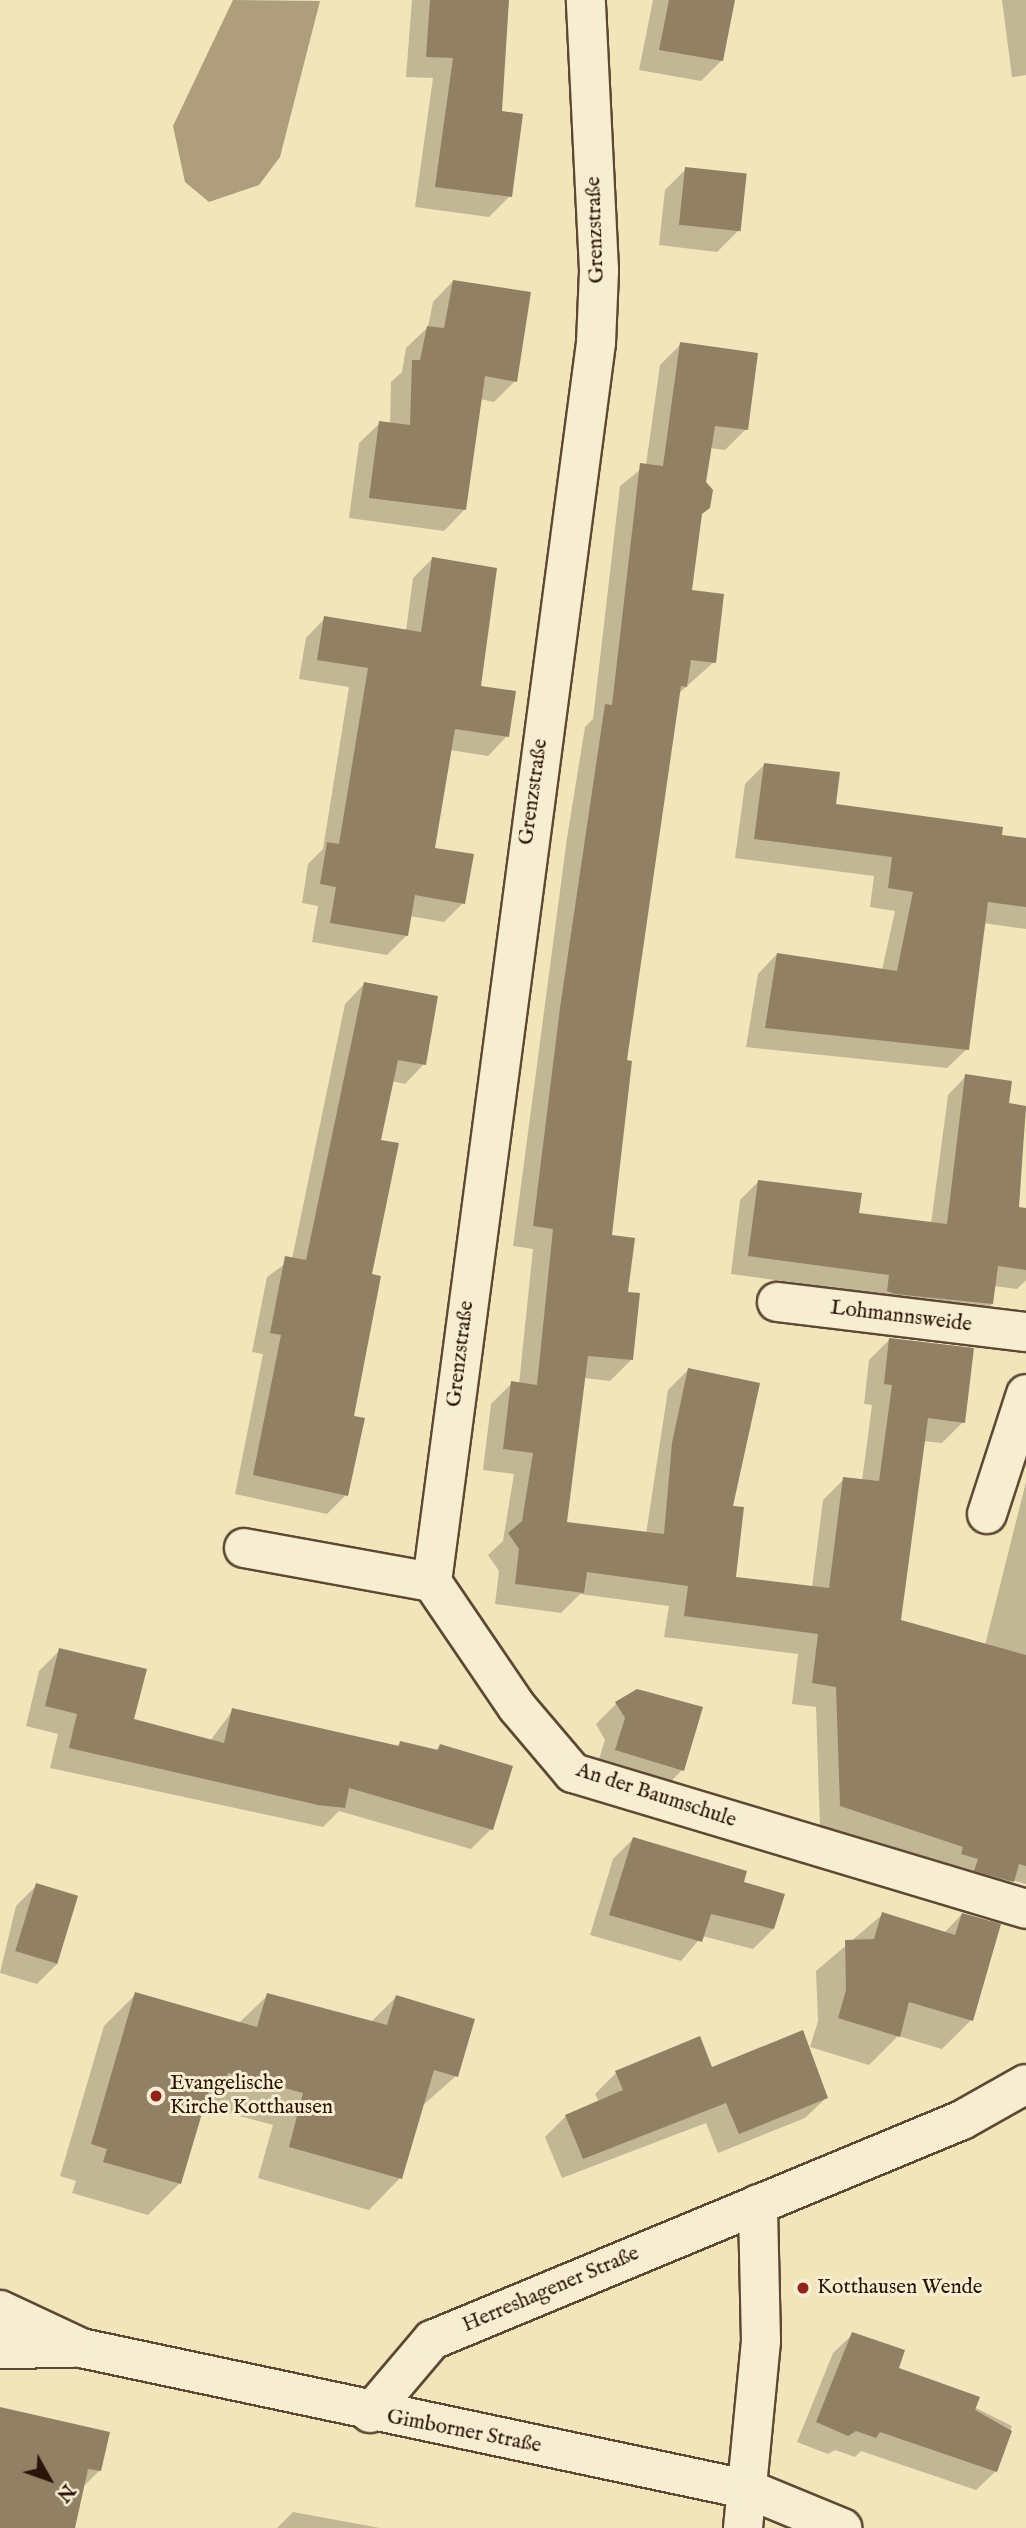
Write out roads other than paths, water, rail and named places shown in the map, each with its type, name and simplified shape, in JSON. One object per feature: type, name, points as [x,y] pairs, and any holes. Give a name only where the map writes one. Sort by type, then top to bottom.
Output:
[{"type":"street","name":"Grenzstraße","points":[[432,1583],[596,343],[586,0]]},
{"type":"street","name":"Lohmannsweide","points":[[777,1302],[1026,1332]]},
{"type":"street","points":[[986,1514],[1026,1394]]},
{"type":"street","points":[[244,1548],[432,1583]]},
{"type":"street","name":"An der Baumschule","points":[[432,1583],[517,1707],[573,1773],[1026,1909]]},
{"type":"street","name":"Herreshagener Straße","points":[[370,2413],[432,2340],[962,2120],[1026,2084]]},
{"type":"street","points":[[743,2528],[750,2490],[761,2341],[758,2204]]},
{"type":"street","name":"Gimborner Straße","points":[[0,2310],[81,2348],[370,2413],[750,2490],[842,2528]]},
{"type":"street","name":"Gimborner Straße","points":[[0,2349],[81,2348]]},
{"type":"place","name":"Evangelische Kirche Kotthausen","points":[[156,2096]]},
{"type":"place","name":"Kotthausen Wende","points":[[803,2288]]}]
